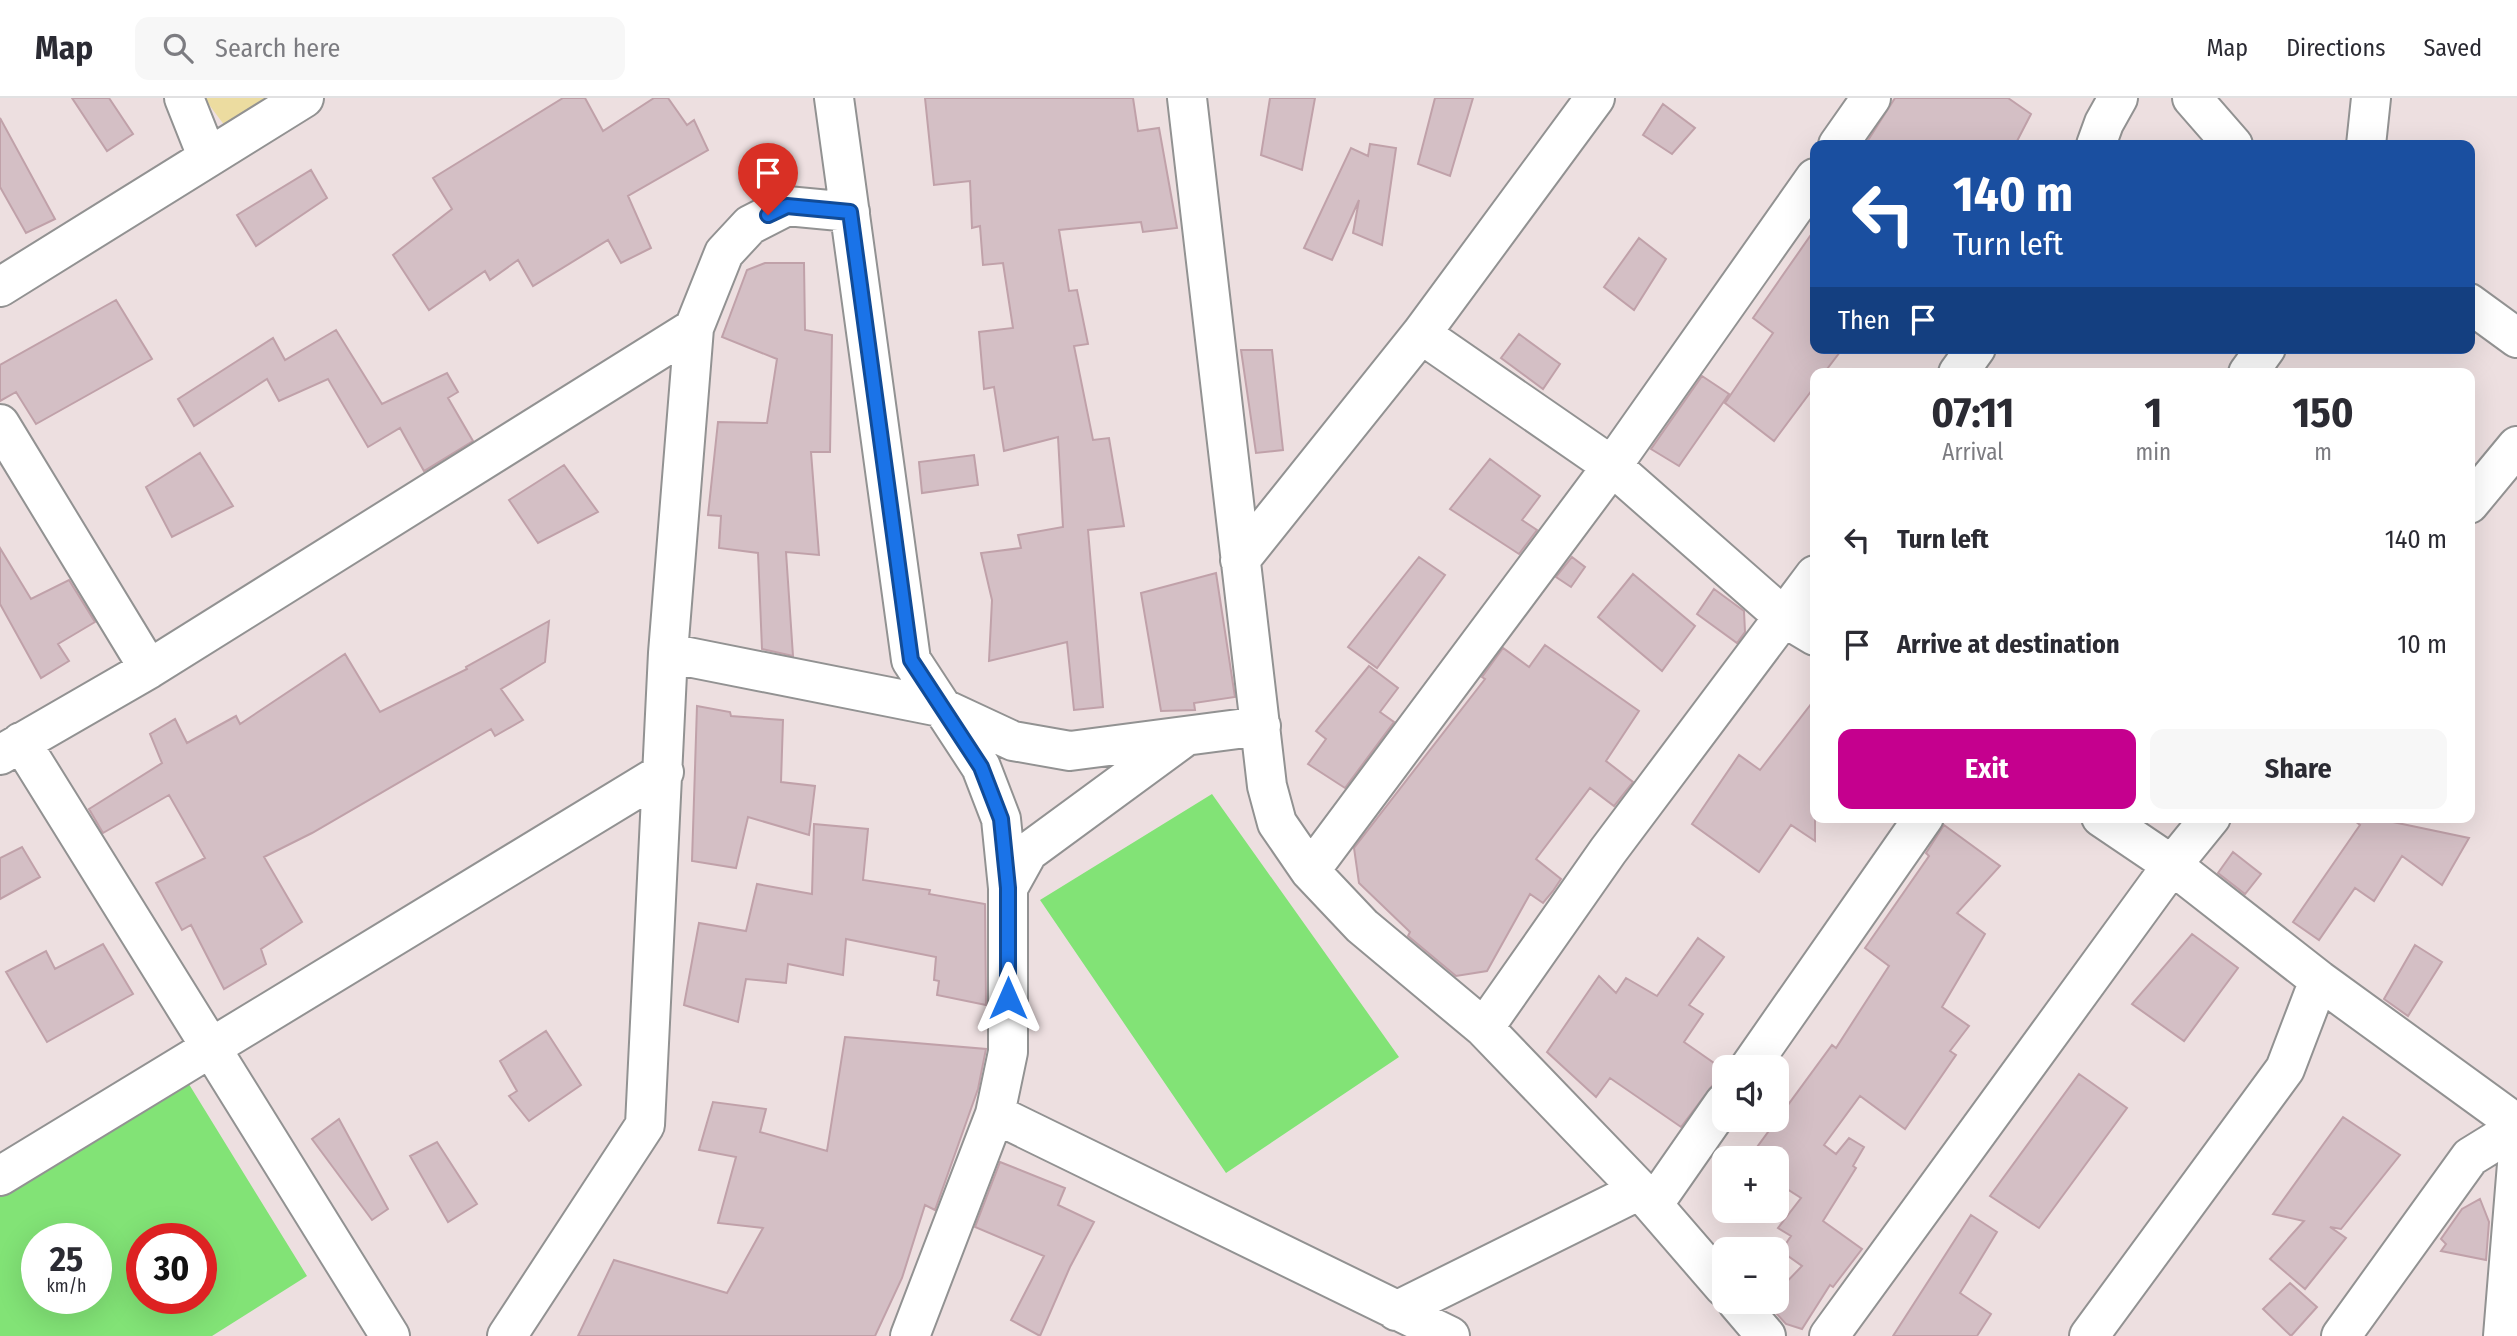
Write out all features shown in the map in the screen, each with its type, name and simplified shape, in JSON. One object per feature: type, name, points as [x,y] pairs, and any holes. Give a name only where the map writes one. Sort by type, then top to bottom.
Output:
[{"type":"street","points":[[184,98],[207,156]]},
{"type":"street","points":[[834,98],[911,660],[981,767],[1001,819],[1008,888],[1008,1052],[995,1114],[910,1336]]},
{"type":"street","points":[[1187,98],[1267,786],[1277,823],[1310,871],[1362,926],[1484,1028],[1646,1197],[1712,1273]]},
{"type":"street","points":[[1240,560],[1422,334],[1595,98]]},
{"type":"street","points":[[1842,140],[1871,98]]},
{"type":"street","points":[[2098,140],[2118,98]]},
{"type":"street","points":[[2192,98],[2229,140]]},
{"type":"street","points":[[2367,140],[2371,98]]},
{"type":"street","points":[[0,287],[301,99]]},
{"type":"street","points":[[1310,871],[1612,466],[1810,185]]},
{"type":"street","points":[[506,1336],[645,1125],[668,653],[694,328],[724,253],[750,225],[787,206],[850,212]]},
{"type":"street","points":[[2475,307],[2517,338]]},
{"type":"street","points":[[390,1336],[210,1050],[11,749],[149,669],[694,328]]},
{"type":"street","points":[[1422,334],[1612,466],[1800,627]]},
{"type":"street","points":[[0,424],[149,669]]},
{"type":"street","points":[[2475,497],[2517,446]]},
{"type":"street","points":[[1484,1028],[1608,851],[1800,627],[1810,592]]},
{"type":"street","points":[[668,653],[940,707],[1013,741],[1070,751],[1261,726]]},
{"type":"street","points":[[1008,888],[1028,852],[1187,736]]},
{"type":"street","points":[[0,1176],[664,772]]},
{"type":"street","points":[[1758,1055],[1920,823]]},
{"type":"street","points":[[2110,823],[2172,865],[2319,980],[2517,1126],[2470,1157],[2341,1336]]},
{"type":"street","points":[[1829,1336],[2172,865],[2206,823]]},
{"type":"street","points":[[2089,1336],[2285,1069],[2319,980]]},
{"type":"street","points":[[995,1114],[1450,1336]]},
{"type":"street","points":[[1396,1311],[1646,1197],[1712,1117]]},
{"type":"street","points":[[2503,1336],[2517,1164]]},
{"type":"street","points":[[1747,1314],[1766,1336]]},
{"type":"shaded area","points":[[204,98],[275,98],[225,126]]},
{"type":"green space","points":[[1212,794],[1399,1057],[1226,1173],[1040,900]]},
{"type":"green space","points":[[187,1081],[307,1276],[212,1336],[0,1336],[0,1193]]},
{"type":"building","points":[[72,98],[109,98],[133,134],[107,151]]},
{"type":"building","points":[[563,98],[585,98],[603,131],[654,98],[668,98],[687,125],[694,120],[708,150],[628,196],[651,248],[621,263],[608,240],[533,286],[518,260],[490,280],[485,271],[429,310],[393,255],[452,209],[433,178]]},
{"type":"building","points":[[925,98],[1133,98],[1138,131],[1159,128],[1177,228],[1143,232],[1141,222],[1059,230],[1069,291],[1077,290],[1088,344],[1074,346],[1093,440],[1109,438],[1124,526],[1088,530],[1103,707],[1074,710],[1067,642],[989,661],[992,600],[981,553],[1021,548],[1018,535],[1063,527],[1058,437],[1004,451],[994,387],[984,389],[979,332],[1013,328],[1003,263],[983,265],[980,226],[972,228],[970,181],[934,185]]},
{"type":"building","points":[[1270,98],[1315,98],[1302,170],[1261,155]]},
{"type":"building","points":[[1435,98],[1473,98],[1450,176],[1418,164]]},
{"type":"building","points":[[1895,98],[2008,98],[2031,114],[2018,140],[1868,140]]},
{"type":"building","points":[[1663,104],[1695,128],[1672,154],[1643,135]]},
{"type":"building","points":[[0,118],[55,219],[26,233],[0,187]]},
{"type":"building","points":[[1370,144],[1396,148],[1382,245],[1353,233],[1359,200],[1332,260],[1304,248],[1351,148],[1368,156]]},
{"type":"building","points":[[311,170],[327,198],[256,246],[237,215]]},
{"type":"building","points":[[1810,236],[1810,354],[1838,354],[1828,368],[1810,368],[1810,393],[1774,441],[1725,403],[1773,333],[1753,318]]},
{"type":"building","points":[[1639,238],[1666,259],[1634,310],[1604,287]]},
{"type":"building","points":[[765,263],[804,263],[805,330],[832,335],[830,452],[811,452],[819,555],[786,552],[793,656],[762,649],[758,553],[719,548],[721,516],[708,515],[718,422],[767,423],[777,359],[722,337],[747,270]]},
{"type":"building","points":[[116,300],[152,359],[36,424],[16,392],[0,401],[0,365]]},
{"type":"building","points":[[336,330],[382,404],[447,373],[458,392],[448,398],[473,441],[424,471],[400,428],[368,447],[328,379],[279,401],[267,379],[194,426],[178,399],[273,338],[285,360]]},
{"type":"building","points":[[1519,334],[1560,364],[1543,389],[1501,358]]},
{"type":"building","points":[[1241,350],[1272,350],[1283,450],[1256,453]]},
{"type":"building","points":[[1702,376],[1729,394],[1679,466],[1651,449]]},
{"type":"building","points":[[200,453],[233,506],[172,537],[146,487]]},
{"type":"building","points":[[974,455],[978,485],[922,493],[919,462]]},
{"type":"building","points":[[1490,459],[1540,496],[1522,520],[1537,530],[1519,554],[1450,509]]},
{"type":"building","points":[[564,465],[598,512],[538,543],[509,500]]},
{"type":"building","points":[[0,548],[31,599],[69,580],[95,622],[58,644],[69,661],[41,678],[0,604]]},
{"type":"building","points":[[1419,557],[1445,575],[1377,668],[1348,647]]},
{"type":"building","points":[[1572,557],[1585,567],[1571,587],[1556,577]]},
{"type":"building","points":[[1216,573],[1235,697],[1194,703],[1195,710],[1161,711],[1141,593]]},
{"type":"building","points":[[1633,574],[1695,626],[1662,671],[1598,617]]},
{"type":"building","points":[[1714,589],[1744,611],[1745,632],[1737,643],[1697,614]]},
{"type":"building","points":[[549,621],[545,662],[501,689],[523,720],[495,736],[491,729],[312,833],[264,857],[302,922],[261,949],[266,964],[224,989],[191,925],[182,930],[156,883],[205,858],[169,795],[103,833],[89,809],[162,763],[150,734],[175,719],[187,743],[236,716],[240,724],[345,654],[380,712],[467,669],[466,667]]},
{"type":"building","points":[[1545,645],[1639,711],[1606,761],[1633,782],[1614,806],[1590,788],[1536,859],[1561,879],[1553,891],[1543,903],[1530,894],[1487,971],[1456,976],[1408,936],[1410,932],[1359,883],[1354,848],[1485,679],[1482,677],[1503,648],[1529,667]]},
{"type":"building","points":[[1369,666],[1398,688],[1380,712],[1394,722],[1345,788],[1308,764],[1326,739],[1316,731]]},
{"type":"building","points":[[1810,705],[1810,823],[1815,823],[1815,841],[1791,825],[1759,872],[1692,824],[1739,755],[1760,770]]},
{"type":"building","points":[[697,706],[730,712],[731,716],[783,720],[781,782],[815,786],[809,835],[748,817],[736,868],[692,861]]},
{"type":"building","points":[[2358,823],[2398,823],[2469,838],[2442,885],[2402,856],[2374,901],[2355,888],[2319,940],[2293,922],[2360,825]]},
{"type":"building","points":[[814,824],[868,829],[863,880],[930,890],[929,894],[985,904],[986,1005],[937,995],[939,981],[934,980],[936,957],[846,939],[843,975],[788,964],[786,983],[746,979],[738,1022],[684,1005],[699,923],[746,931],[757,884],[812,894]]},
{"type":"building","points":[[1944,825],[2000,866],[1957,913],[1985,934],[1942,1007],[1969,1026],[1950,1051],[1956,1055],[1905,1129],[1860,1096],[1824,1145],[1836,1154],[1849,1138],[1864,1147],[1853,1166],[1856,1168],[1823,1221],[1862,1249],[1833,1287],[1830,1285],[1802,1329],[1786,1324],[1777,1314],[1789,1314],[1789,1280],[1802,1266],[1789,1257],[1791,1236],[1778,1228],[1782,1223],[1789,1223],[1789,1214],[1801,1198],[1789,1190],[1789,1146],[1758,1146],[1768,1132],[1789,1132],[1789,1104],[1832,1045],[1836,1048],[1889,966],[1865,948],[1929,856],[1926,853]]},
{"type":"building","points":[[22,847],[40,877],[0,899],[0,858]]},
{"type":"building","points":[[2233,852],[2261,874],[2245,894],[2218,873]]},
{"type":"building","points":[[2192,934],[2238,968],[2184,1041],[2132,1004]]},
{"type":"building","points":[[1698,938],[1724,957],[1689,1005],[1703,1014],[1684,1042],[1712,1062],[1712,1086],[1681,1127],[1610,1078],[1596,1097],[1547,1052],[1599,976],[1616,993],[1626,978],[1657,996]]},
{"type":"building","points":[[103,944],[133,994],[47,1042],[6,972],[46,951],[55,969]]},
{"type":"building","points":[[2415,945],[2442,962],[2408,1016],[2384,999]]},
{"type":"building","points":[[546,1031],[581,1085],[529,1121],[509,1096],[517,1091],[500,1061]]},
{"type":"building","points":[[845,1037],[986,1049],[978,1089],[935,1210],[925,1205],[902,1278],[875,1336],[578,1336],[614,1260],[727,1293],[763,1228],[718,1223],[736,1157],[699,1150],[713,1102],[766,1109],[760,1132],[827,1151]]},
{"type":"building","points":[[2079,1074],[2127,1108],[2039,1228],[1990,1196]]},
{"type":"building","points":[[2343,1117],[2400,1155],[2341,1229],[2330,1227],[2346,1238],[2305,1289],[2270,1259],[2304,1221],[2273,1214]]},
{"type":"building","points":[[339,1119],[388,1209],[372,1220],[312,1139]]},
{"type":"building","points":[[437,1142],[477,1204],[448,1222],[410,1156]]},
{"type":"building","points":[[1000,1162],[1065,1188],[1058,1205],[1094,1222],[1070,1267],[1040,1336],[1011,1320],[1044,1256],[975,1227]]},
{"type":"building","points":[[2480,1199],[2489,1222],[2486,1260],[2441,1251],[2446,1244],[2441,1239],[2462,1209]]},
{"type":"building","points":[[1971,1215],[1997,1232],[1960,1293],[1991,1314],[1977,1336],[1893,1336]]},
{"type":"building","points":[[2290,1283],[2317,1307],[2291,1336],[2263,1309]]},
{"type":"route","points":[[768,215],[787,206],[850,212],[911,660],[981,767],[1001,819],[1008,888],[1008,998]]}]
